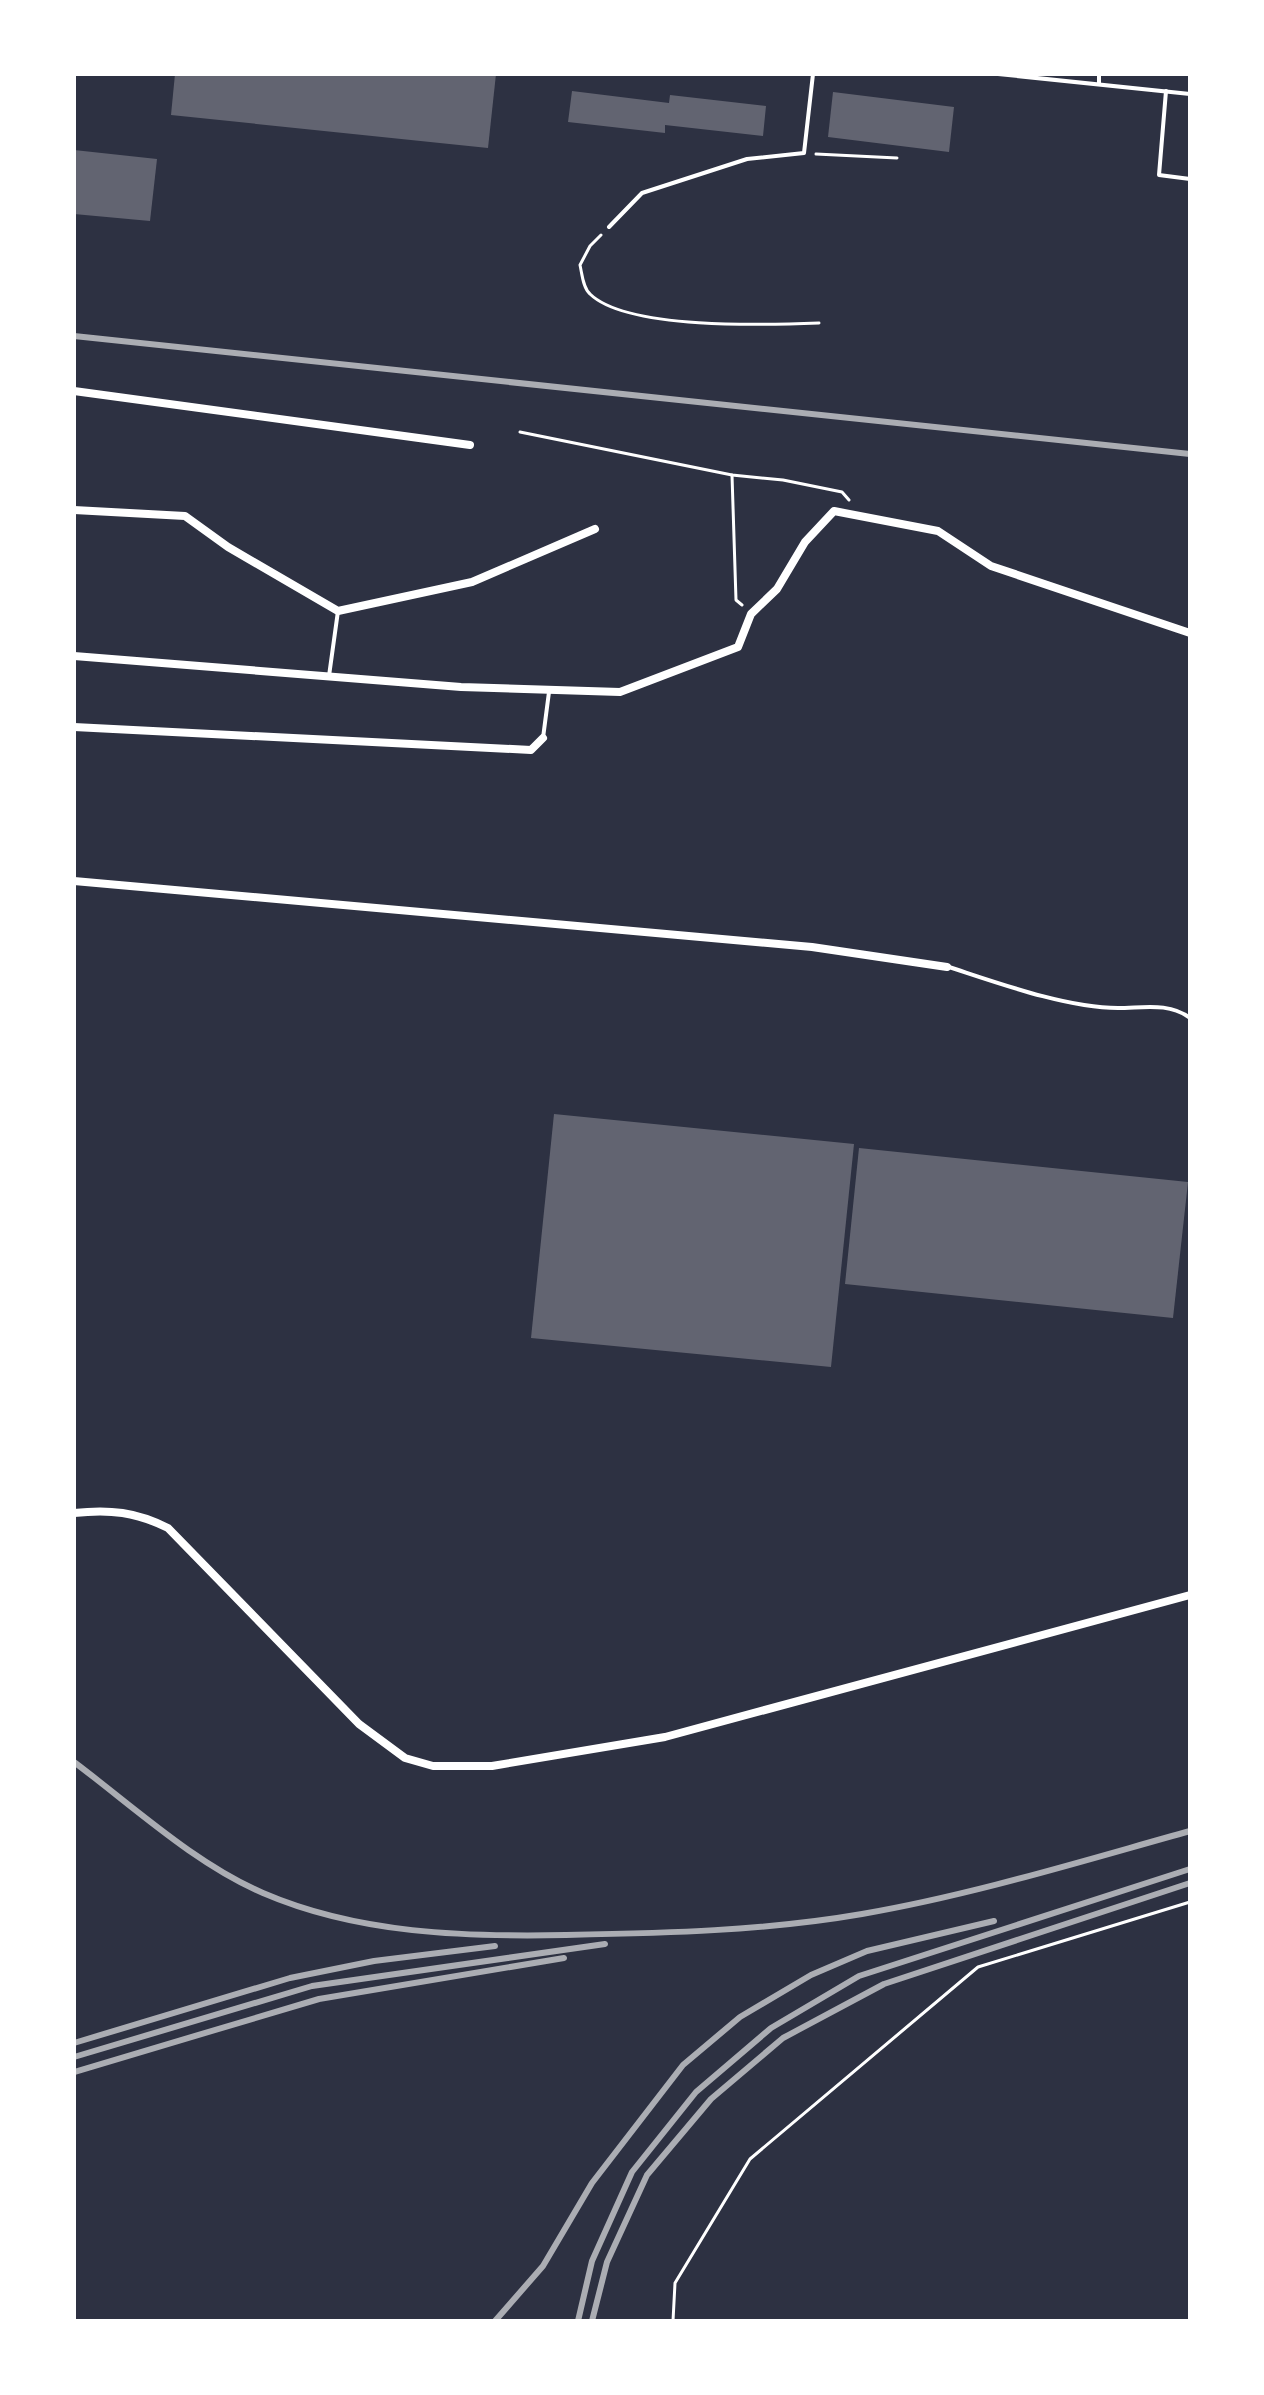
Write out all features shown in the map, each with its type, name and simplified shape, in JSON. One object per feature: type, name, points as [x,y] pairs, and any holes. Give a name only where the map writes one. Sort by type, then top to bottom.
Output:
[{"type":"street","points":[[74,391],[470,445]]},
{"type":"street","points":[[74,510],[185,516],[228,547],[338,611],[472,582],[595,529]]},
{"type":"street","points":[[74,656],[329,676],[620,692],[738,647],[751,614],[777,589],[805,542],[834,511],[938,531],[991,566],[1190,633]]},
{"type":"street","points":[[74,727],[531,750],[543,738]]},
{"type":"street","points":[[74,881],[812,947],[947,967]]},
{"type":"street","points":[[74,1513],[105,1510],[141,1514],[168,1528],[359,1724],[405,1758],[433,1766],[492,1766],[665,1737],[1190,1595]]},
{"type":"lane","points":[[609,227],[642,193],[747,159],[804,153],[813,74]]},
{"type":"lane","points":[[998,74],[1190,94]]},
{"type":"lane","points":[[1099,74],[1099,84]]},
{"type":"lane","points":[[1166,91],[1159,175],[1190,179]]},
{"type":"lane","points":[[329,676],[338,611]]},
{"type":"lane","points":[[543,738],[549,689]]},
{"type":"lane","points":[[947,967],[1027,992],[1115,1009],[1161,1006],[1190,1018]]},
{"type":"path","points":[[804,153],[897,158]]},
{"type":"path","points":[[609,227],[590,246],[580,265],[587,292],[609,308],[682,320],[758,326],[819,323]]},
{"type":"path","points":[[520,432],[732,475],[783,480],[842,492],[866,517]]},
{"type":"path","points":[[732,475],[736,600],[751,614]]},
{"type":"path","points":[[673,2321],[675,2283],[750,2159],[978,1967],[1190,1902]]},
{"type":"building","points":[[175,74],[496,74],[488,148],[171,115]]},
{"type":"building","points":[[572,91],[669,103],[670,95],[766,106],[763,136],[665,125],[665,133],[568,122]]},
{"type":"building","points":[[833,92],[954,107],[949,152],[828,137]]},
{"type":"building","points":[[74,150],[157,159],[150,221],[74,214]]},
{"type":"building","points":[[554,1114],[854,1144],[831,1367],[531,1338]]},
{"type":"building","points":[[859,1148],[1188,1182],[1173,1318],[845,1284]]},
{"type":"railway","points":[[74,336],[1190,454]]},
{"type":"railway","points":[[74,1762],[189,1850],[263,1893],[336,1917],[374,1925],[451,1933],[677,1932],[825,1920],[986,1887],[1190,1831]]},
{"type":"railway","points":[[578,2321],[592,2261],[632,2172],[696,2092],[771,2028],[859,1976],[1190,1869]]},
{"type":"railway","points":[[592,2321],[607,2262],[647,2175],[711,2099],[783,2038],[884,1984],[1190,1883]]},
{"type":"railway","points":[[495,2321],[543,2266],[592,2183],[683,2065],[740,2017],[811,1975],[867,1951],[994,1921]]},
{"type":"railway","points":[[74,2057],[312,1986],[605,1944]]},
{"type":"railway","points":[[74,2043],[290,1978],[374,1961],[495,1946]]},
{"type":"railway","points":[[74,2072],[319,1999],[564,1958]]}]
